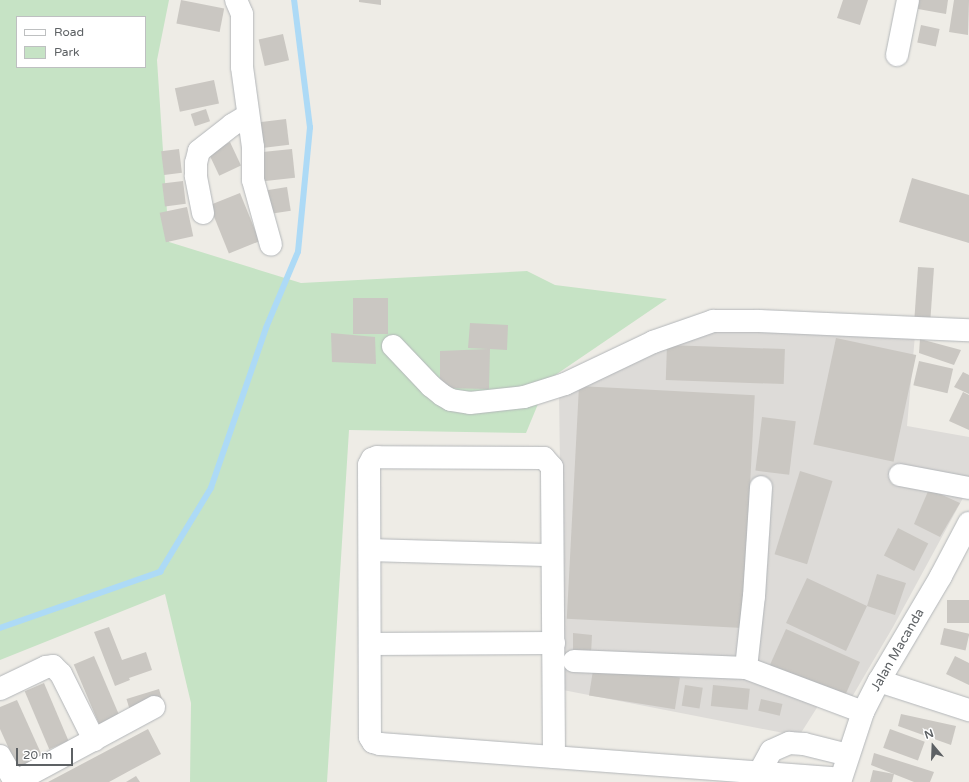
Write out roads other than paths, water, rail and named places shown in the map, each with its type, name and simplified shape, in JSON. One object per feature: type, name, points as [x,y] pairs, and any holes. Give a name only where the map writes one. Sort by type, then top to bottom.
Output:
[{"type":"street","points":[[236,0],[242,14],[242,67],[253,147],[254,189],[271,245]]},
{"type":"street","points":[[897,55],[908,0]]},
{"type":"street","points":[[203,213],[196,176],[196,163],[199,151],[232,125],[248,116]]},
{"type":"street","points":[[393,346],[431,386],[442,395],[451,400],[470,403],[524,397],[565,384],[653,342],[712,322],[760,321],[969,330]]},
{"type":"street","points":[[554,757],[552,467],[544,458],[377,457],[372,460],[369,465],[370,737],[373,742],[380,744],[840,780]]},
{"type":"street","points":[[900,475],[969,488]]},
{"type":"street","points":[[746,668],[754,596],[761,487]]},
{"type":"street","name":"Jalan Macanda","points":[[840,780],[863,712],[879,680],[941,576],[969,523]]},
{"type":"street","points":[[370,550],[552,555]]},
{"type":"street","points":[[370,644],[554,643]]},
{"type":"street","points":[[574,661],[746,668],[863,712]]},
{"type":"street","points":[[0,689],[46,667],[53,666],[61,674],[94,740]]},
{"type":"street","points":[[879,680],[969,710]]},
{"type":"street","points":[[0,756],[15,782],[154,707]]},
{"type":"street","points":[[760,773],[771,751],[789,743],[804,744],[848,755]]},
{"type":"waterway","points":[[0,628],[160,572],[211,488],[266,328],[298,252],[310,128],[294,0]]}]
